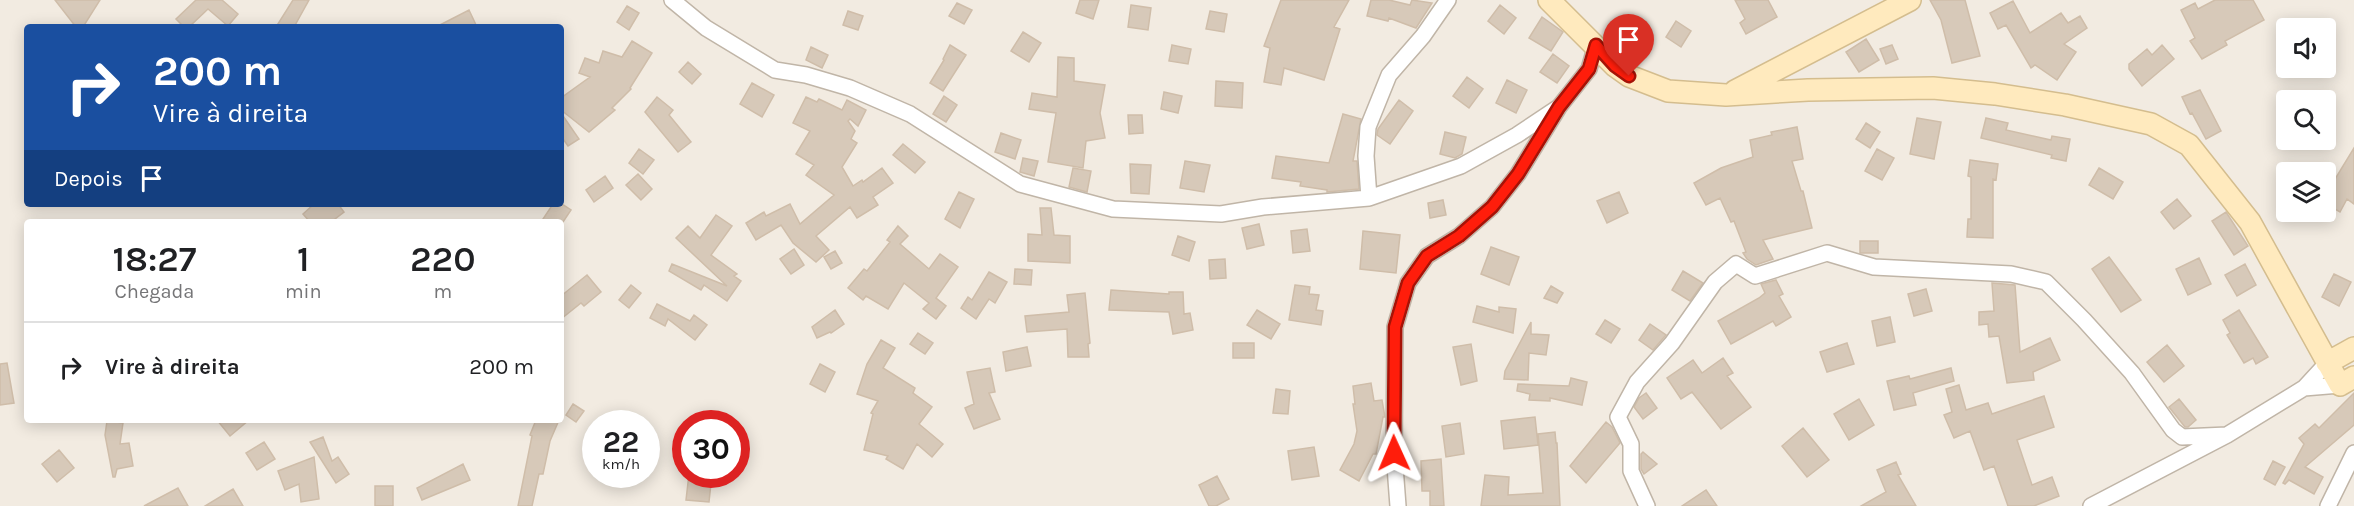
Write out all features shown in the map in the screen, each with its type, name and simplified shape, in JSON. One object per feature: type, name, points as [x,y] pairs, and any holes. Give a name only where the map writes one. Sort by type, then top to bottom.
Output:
[{"type":"street","points":[[672,0],[706,28],[775,70],[806,75],[850,88],[910,114],[1020,184],[1113,209],[1221,214],[1263,207],[1369,198],[1415,184],[1461,166],[1516,135],[1559,107]]},
{"type":"street","points":[[1369,198],[1366,156],[1368,128],[1372,117],[1389,75],[1423,36],[1448,0]]},
{"type":"street","points":[[1549,0],[1615,66],[1629,76],[1668,91],[1726,95],[1808,90],[1933,88],[1995,94],[2065,105],[2151,124],[2189,145],[2250,222],[2327,363],[2347,381]]},
{"type":"street","points":[[1726,95],[1910,0]]},
{"type":"street","points":[[1398,506],[1394,432],[1395,327],[1408,283],[1427,256],[1459,236],[1492,207],[1518,174],[1559,107],[1589,69],[1596,45]]},
{"type":"street","points":[[1647,506],[1630,471],[1631,444],[1618,417],[1637,382],[1672,343],[1715,282],[1736,264],[1755,276],[1827,253],[1874,267],[2011,274],[2046,282],[2132,373],[2173,430],[2182,437],[2227,435]]},
{"type":"street","points":[[2091,506],[2227,435],[2304,388],[2327,363],[2354,348]]},
{"type":"street","points":[[2304,388],[2347,381]]},
{"type":"street","points":[[2328,506],[2354,453]]},
{"type":"building","points":[[55,0],[100,0],[85,24],[74,24]]},
{"type":"building","points":[[196,0],[222,0],[238,14],[230,24],[226,24],[208,9],[192,24],[181,24],[176,19]]},
{"type":"building","points":[[293,0],[309,0],[296,24],[278,24]]},
{"type":"building","points":[[1080,0],[1099,0],[1093,19],[1076,13]]},
{"type":"building","points":[[1281,0],[1349,0],[1334,27],[1340,29],[1324,80],[1284,68],[1281,85],[1264,82],[1270,48],[1264,46]]},
{"type":"building","points":[[1371,0],[1389,0],[1410,5],[1412,0],[1432,3],[1416,28],[1389,18],[1388,21],[1367,16]]},
{"type":"building","points":[[1735,0],[1768,0],[1777,17],[1746,34],[1740,23],[1745,19]]},
{"type":"building","points":[[1930,0],[1965,0],[1980,56],[1952,63],[1941,20]]},
{"type":"building","points":[[2215,0],[2253,0],[2264,20],[2225,41],[2227,45],[2202,59],[2190,41],[2195,38],[2181,10],[2195,3],[2198,9]]},
{"type":"building","points":[[2013,1],[2030,33],[2061,13],[2068,23],[2080,16],[2087,28],[2064,44],[2076,52],[2057,80],[2035,65],[2031,68],[2006,25],[1998,29],[1990,13]]},
{"type":"building","points":[[957,3],[972,10],[964,24],[949,16]]},
{"type":"building","points":[[1131,5],[1151,8],[1148,30],[1128,27]]},
{"type":"building","points":[[1500,5],[1516,18],[1504,34],[1488,21]]},
{"type":"building","points":[[627,6],[639,13],[629,30],[617,22]]},
{"type":"building","points":[[469,10],[476,24],[442,24]]},
{"type":"building","points":[[848,11],[863,16],[858,30],[843,25]]},
{"type":"building","points":[[1210,11],[1227,14],[1224,32],[1206,29]]},
{"type":"building","points":[[1542,17],[1563,32],[1551,51],[1529,38]]},
{"type":"building","points":[[1676,21],[1691,31],[1681,47],[1666,37]]},
{"type":"building","points":[[1023,32],[1041,43],[1029,62],[1011,51]]},
{"type":"building","points":[[1866,39],[1879,60],[1859,72],[1846,52]]},
{"type":"building","points":[[632,41],[652,53],[631,89],[612,108],[615,110],[589,132],[564,112],[564,96],[590,77],[579,73],[585,58],[599,63],[603,51],[622,57]]},
{"type":"building","points":[[950,45],[966,55],[943,91],[930,83]]},
{"type":"building","points":[[1172,45],[1191,49],[1188,64],[1169,61]]},
{"type":"building","points":[[1892,45],[1898,59],[1886,64],[1880,49]]},
{"type":"building","points":[[2162,45],[2174,59],[2142,86],[2129,69],[2129,64],[2147,49],[2152,55]]},
{"type":"building","points":[[811,47],[828,55],[822,68],[806,60]]},
{"type":"building","points":[[1553,54],[1569,66],[1557,83],[1540,72]]},
{"type":"building","points":[[1058,57],[1074,58],[1074,81],[1105,85],[1100,113],[1105,138],[1086,141],[1083,168],[1048,162],[1056,113],[1029,109],[1032,93],[1057,97]]},
{"type":"building","points":[[688,62],[701,74],[692,84],[679,72]]},
{"type":"building","points":[[1467,77],[1483,89],[1469,108],[1453,96]]},
{"type":"building","points":[[1507,80],[1527,90],[1516,113],[1496,103]]},
{"type":"building","points":[[1216,81],[1243,83],[1242,108],[1215,106]]},
{"type":"building","points":[[752,83],[774,95],[762,117],[740,104]]},
{"type":"building","points":[[2200,90],[2221,131],[2206,139],[2182,97]]},
{"type":"building","points":[[1164,92],[1182,96],[1178,113],[1161,109]]},
{"type":"building","points":[[944,96],[957,105],[946,122],[933,114]]},
{"type":"building","points":[[657,97],[673,110],[669,115],[691,142],[678,152],[645,112]]},
{"type":"building","points":[[806,97],[817,102],[819,99],[842,110],[847,100],[866,110],[858,126],[850,119],[848,121],[855,131],[851,139],[857,143],[842,167],[853,186],[862,180],[863,182],[882,168],[893,183],[873,197],[878,205],[857,218],[850,207],[816,236],[829,250],[816,262],[793,243],[781,225],[756,240],[746,223],[764,212],[766,216],[790,204],[800,224],[834,195],[806,175],[814,165],[796,154],[810,131],[793,123]]},
{"type":"building","points":[[1399,100],[1413,111],[1390,144],[1377,135],[1378,129]]},
{"type":"building","points":[[1343,114],[1361,119],[1353,161],[1357,161],[1359,189],[1327,192],[1327,190],[1300,186],[1301,182],[1272,178],[1276,156],[1329,163]]},
{"type":"building","points":[[1128,115],[1142,115],[1143,133],[1129,134]]},
{"type":"building","points":[[564,117],[579,139],[568,146],[564,140]]},
{"type":"building","points":[[1917,118],[1941,122],[1934,159],[1910,154]]},
{"type":"building","points":[[1986,118],[2008,123],[2006,130],[2051,140],[2052,136],[2070,139],[2066,161],[2051,158],[2052,155],[1981,138]]},
{"type":"building","points":[[1866,123],[1880,132],[1870,148],[1856,139]]},
{"type":"building","points":[[1797,127],[1803,159],[1792,161],[1801,191],[1803,191],[1812,228],[1763,240],[1773,259],[1756,265],[1743,253],[1746,252],[1734,221],[1731,222],[1720,198],[1706,205],[1694,183],[1721,168],[1753,157],[1750,140],[1772,135],[1771,132]]},
{"type":"building","points":[[1445,132],[1466,137],[1462,154],[1455,158],[1440,154]]},
{"type":"building","points":[[1001,133],[1021,140],[1015,159],[995,152]]},
{"type":"building","points":[[903,144],[925,162],[915,173],[893,155]]},
{"type":"building","points":[[2354,148],[2354,204],[2347,199],[2340,212],[2336,210],[2336,178]]},
{"type":"building","points":[[639,149],[654,160],[643,174],[629,163]]},
{"type":"building","points":[[1877,149],[1894,158],[1882,180],[1865,171]]},
{"type":"building","points":[[1023,158],[1038,161],[1034,176],[1020,172]]},
{"type":"building","points":[[1970,160],[1998,164],[1996,180],[1993,179],[1993,238],[1967,237],[1968,219],[1971,219],[1971,177],[1968,176]]},
{"type":"building","points":[[1185,161],[1210,165],[1204,192],[1180,188]]},
{"type":"building","points":[[1130,164],[1151,165],[1149,194],[1131,193]]},
{"type":"building","points":[[1073,168],[1091,171],[1087,192],[1069,187]]},
{"type":"building","points":[[2099,168],[2123,182],[2113,199],[2089,185]]},
{"type":"building","points":[[638,174],[652,189],[641,200],[626,185]]},
{"type":"building","points":[[605,176],[613,188],[594,202],[586,190]]},
{"type":"building","points":[[959,192],[974,199],[960,228],[945,219]]},
{"type":"building","points":[[1619,192],[1628,213],[1607,223],[1597,201]]},
{"type":"building","points":[[2177,199],[2191,216],[2174,229],[2161,212]]},
{"type":"building","points":[[1443,200],[1446,215],[1430,218],[1428,203]]},
{"type":"building","points":[[564,205],[571,210],[564,220],[543,219],[551,207]]},
{"type":"building","points":[[311,207],[340,207],[344,212],[335,219],[307,219],[303,214]]},
{"type":"building","points":[[1040,208],[1051,208],[1054,235],[1070,236],[1070,263],[1028,261],[1028,234],[1042,235]]},
{"type":"building","points":[[2226,212],[2248,246],[2234,255],[2212,221]]},
{"type":"building","points":[[716,215],[732,226],[711,255],[737,274],[734,276],[741,281],[727,301],[704,285],[701,290],[669,271],[672,264],[727,286],[676,238],[688,226],[700,238]]},
{"type":"building","points":[[1259,224],[1264,245],[1247,249],[1242,228]]},
{"type":"building","points":[[898,226],[908,236],[900,244],[929,269],[940,254],[958,267],[936,298],[946,306],[936,319],[923,309],[929,303],[904,283],[888,309],[866,296],[863,300],[848,288],[864,269],[867,271],[890,242],[887,240]]},
{"type":"building","points":[[1307,229],[1310,251],[1293,253],[1291,231]]},
{"type":"building","points":[[1363,231],[1400,235],[1396,273],[1360,269]]},
{"type":"building","points":[[1178,236],[1195,242],[1189,261],[1172,255]]},
{"type":"building","points":[[1860,241],[1878,241],[1878,253],[1860,253]]},
{"type":"building","points":[[1491,247],[1519,257],[1509,285],[1481,274]]},
{"type":"building","points":[[794,249],[804,265],[791,274],[780,259]]},
{"type":"building","points":[[835,251],[842,263],[831,269],[824,257]]},
{"type":"building","points":[[2109,257],[2141,300],[2121,312],[2092,269]]},
{"type":"building","points":[[2199,258],[2211,284],[2188,295],[2176,269]]},
{"type":"building","points":[[1225,259],[1226,278],[1210,279],[1209,260]]},
{"type":"building","points":[[2245,264],[2256,285],[2237,296],[2225,275]]},
{"type":"building","points":[[1015,269],[1032,270],[1031,285],[1014,284]]},
{"type":"building","points":[[1683,271],[1703,283],[1690,301],[1672,290]]},
{"type":"building","points":[[989,272],[1007,282],[995,303],[989,299],[976,319],[961,308],[968,297],[972,300]]},
{"type":"building","points":[[2334,274],[2351,282],[2339,306],[2322,297]]},
{"type":"building","points":[[587,275],[601,292],[584,306],[581,303],[564,317],[564,294]]},
{"type":"building","points":[[1776,280],[1783,294],[1779,296],[1791,317],[1776,326],[1773,321],[1731,344],[1718,321],[1765,293],[1761,284]]},
{"type":"building","points":[[1992,283],[2015,285],[2020,352],[2050,338],[2060,360],[2033,372],[2034,380],[2007,383],[1999,336],[1989,337],[1988,324],[1979,325],[1979,312],[1994,311]]},
{"type":"building","points":[[631,285],[641,293],[629,308],[619,300]]},
{"type":"building","points":[[1295,285],[1310,287],[1309,294],[1319,295],[1316,310],[1323,311],[1321,325],[1289,320]]},
{"type":"building","points":[[1551,286],[1563,293],[1557,303],[1544,298]]},
{"type":"building","points":[[1926,289],[1932,311],[1914,316],[1908,294]]},
{"type":"building","points":[[1111,290],[1169,294],[1169,292],[1183,292],[1184,314],[1190,313],[1193,330],[1173,334],[1169,312],[1109,310]]},
{"type":"building","points":[[1085,293],[1090,343],[1088,344],[1089,357],[1068,357],[1067,329],[1027,332],[1025,316],[1069,312],[1067,295]]},
{"type":"building","points":[[657,304],[690,321],[694,315],[707,325],[695,340],[668,319],[665,326],[650,318]]},
{"type":"building","points":[[1477,306],[1499,312],[1499,307],[1516,309],[1513,333],[1473,322]]},
{"type":"building","points":[[835,310],[844,324],[831,333],[817,338],[812,327]]},
{"type":"building","points":[[1257,310],[1280,324],[1271,339],[1247,325]]},
{"type":"building","points":[[2239,310],[2268,357],[2256,364],[2253,358],[2244,363],[2227,335],[2230,333],[2223,320]]},
{"type":"building","points":[[1890,317],[1895,342],[1877,346],[1872,321]]},
{"type":"building","points":[[1605,320],[1620,329],[1611,343],[1596,334]]},
{"type":"building","points":[[1531,322],[1531,334],[1549,335],[1546,355],[1529,353],[1528,380],[1504,379],[1505,371]]},
{"type":"building","points":[[1650,324],[1666,335],[1653,350],[1639,340]]},
{"type":"building","points":[[918,333],[933,343],[925,354],[910,344]]},
{"type":"building","points":[[881,340],[895,348],[883,368],[915,388],[913,393],[932,407],[919,424],[943,444],[932,457],[917,444],[903,469],[886,459],[888,456],[864,450],[873,414],[871,413],[878,401],[857,394],[867,364]]},
{"type":"building","points":[[1233,343],[1254,343],[1254,358],[1233,358]]},
{"type":"building","points":[[1847,343],[1854,364],[1827,372],[1820,352]]},
{"type":"building","points":[[1471,344],[1477,381],[1461,385],[1453,347]]},
{"type":"building","points":[[2167,345],[2184,366],[2164,382],[2147,362]]},
{"type":"building","points":[[1027,347],[1031,366],[1006,371],[1003,352]]},
{"type":"building","points":[[1723,358],[1733,373],[1727,376],[1751,407],[1721,429],[1692,392],[1681,399],[1667,378],[1693,360],[1702,373]]},
{"type":"building","points":[[7,363],[14,403],[0,405],[0,364]]},
{"type":"building","points":[[820,364],[835,372],[825,392],[810,384]]},
{"type":"building","points":[[990,368],[995,392],[989,393],[1000,419],[974,429],[965,408],[974,404],[967,372]]},
{"type":"building","points":[[1951,368],[1954,381],[1913,393],[1916,405],[1894,410],[1887,381],[1909,376],[1910,379]]},
{"type":"building","points":[[1571,378],[1587,382],[1582,405],[1550,398],[1550,401],[1529,400],[1530,394],[1517,391],[1518,384],[1569,386]]},
{"type":"building","points":[[1371,383],[1374,401],[1382,400],[1385,417],[1383,417],[1376,454],[1373,454],[1359,481],[1340,470],[1354,444],[1357,431],[1353,386]]},
{"type":"building","points":[[1959,385],[1966,410],[1988,403],[1992,414],[2044,396],[2054,427],[2017,440],[2032,485],[2052,477],[2059,496],[2034,506],[2008,506],[1994,466],[1984,470],[1970,431],[1954,438],[1944,415],[1952,412],[1946,389]]},
{"type":"building","points":[[1276,389],[1290,391],[1288,414],[1273,413]]},
{"type":"building","points":[[1646,393],[1657,408],[1643,419],[1634,407],[1639,398]]},
{"type":"building","points":[[2354,393],[2354,425],[2305,467],[2323,477],[2314,494],[2289,480],[2283,483],[2304,444],[2299,438],[2315,424],[2319,428]]},
{"type":"building","points":[[1859,399],[1874,425],[1849,440],[1834,414]]},
{"type":"building","points":[[2179,399],[2196,420],[2188,427],[2185,427],[2169,407]]},
{"type":"building","points":[[573,404],[582,410],[576,422],[566,415]]},
{"type":"building","points":[[1535,417],[1538,445],[1504,449],[1501,421]]},
{"type":"building","points":[[1606,422],[1612,427],[1620,443],[1586,483],[1570,466]]},
{"type":"building","points":[[107,423],[123,423],[120,444],[129,443],[133,466],[117,469],[115,477],[113,477],[105,435]]},
{"type":"building","points":[[219,423],[245,423],[230,436]]},
{"type":"building","points":[[535,423],[558,423],[550,441],[543,474],[539,474],[532,506],[518,506],[532,436],[530,435]]},
{"type":"building","points":[[1460,423],[1464,454],[1446,457],[1442,426]]},
{"type":"building","points":[[1803,428],[1829,460],[1807,477],[1782,446]]},
{"type":"building","points":[[1555,432],[1560,506],[1481,506],[1485,475],[1509,477],[1508,495],[1543,493],[1538,434]]},
{"type":"building","points":[[323,437],[332,461],[338,457],[349,474],[336,483],[310,442]]},
{"type":"building","points":[[264,442],[275,459],[257,470],[246,453]]},
{"type":"building","points":[[1314,447],[1319,476],[1292,480],[1288,451]]},
{"type":"building","points":[[59,450],[74,468],[57,482],[42,464]]},
{"type":"building","points":[[1643,452],[1657,464],[1644,474],[1641,469]]},
{"type":"building","points":[[314,457],[319,499],[301,502],[299,484],[285,490],[278,471]]},
{"type":"building","points":[[1441,459],[1444,506],[1430,506],[1430,491],[1422,491],[1421,461]]},
{"type":"building","points":[[2273,461],[2285,467],[2275,485],[2264,479]]},
{"type":"building","points":[[1896,462],[1901,474],[1898,475],[1916,506],[1861,506],[1886,492],[1877,470]]},
{"type":"building","points":[[463,464],[470,480],[422,500],[417,488]]},
{"type":"building","points":[[1217,476],[1229,499],[1216,506],[1209,506],[1199,485]]},
{"type":"building","points":[[375,486],[393,486],[393,506],[375,506]]},
{"type":"building","points":[[178,488],[188,506],[144,506]]},
{"type":"building","points":[[687,488],[710,488],[709,502],[686,500]]},
{"type":"building","points":[[233,489],[243,506],[205,506]]},
{"type":"building","points":[[1706,490],[1717,506],[1682,506]]},
{"type":"route","points":[[1394,453],[1395,327],[1408,283],[1427,256],[1459,236],[1492,207],[1518,174],[1559,107],[1589,69],[1596,45],[1615,66],[1629,76]]}]
